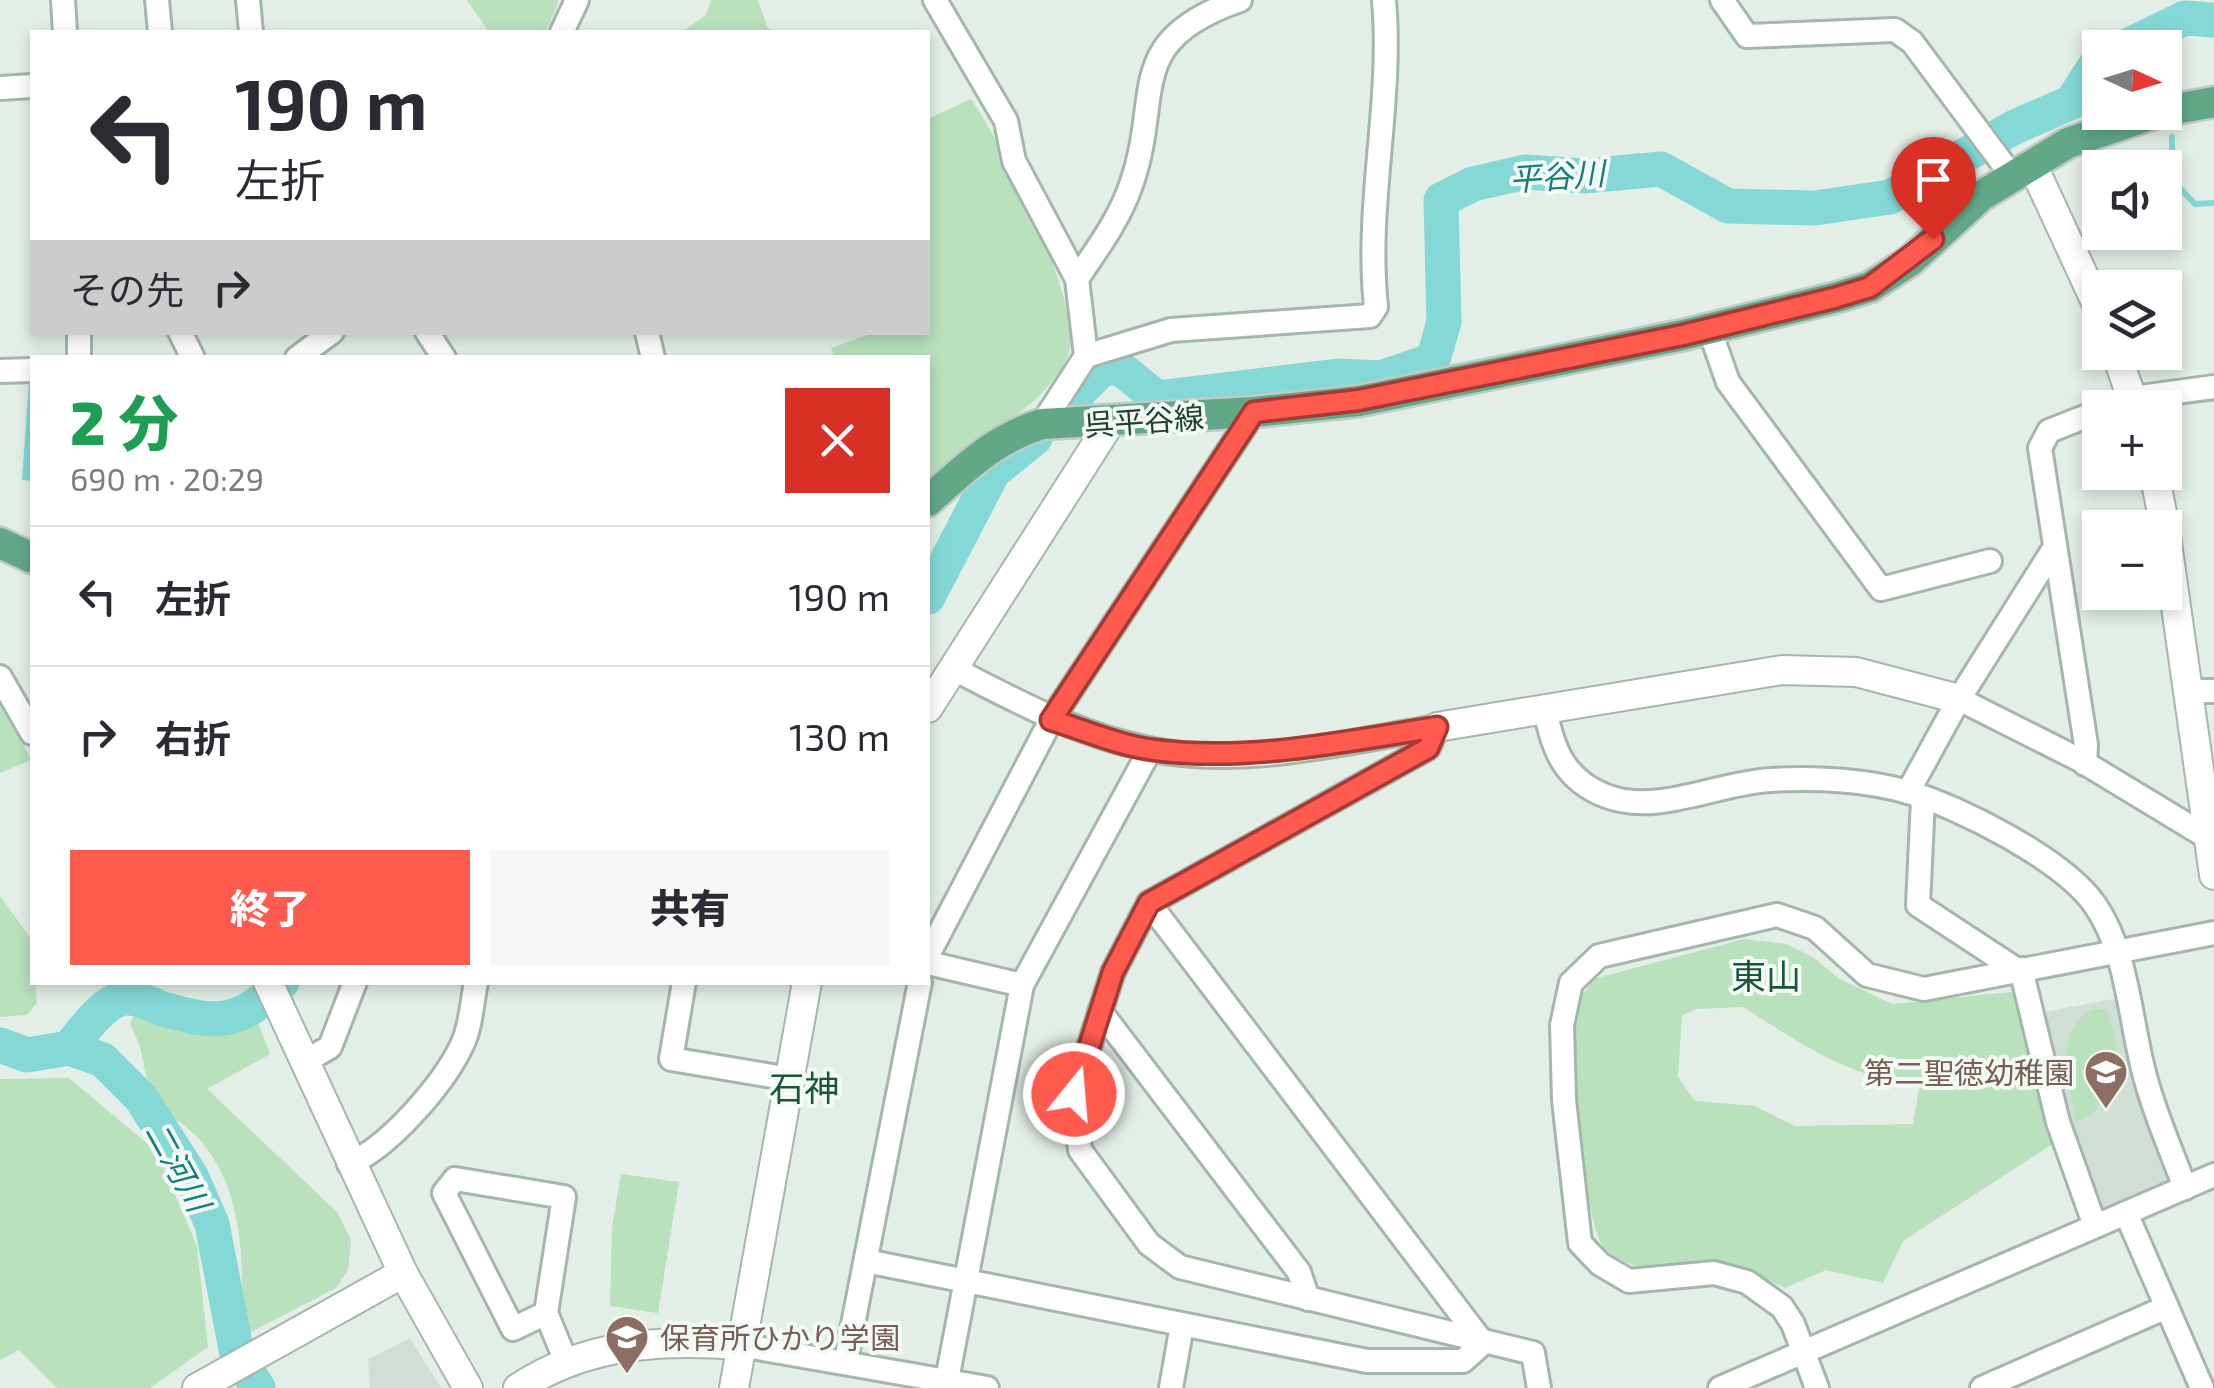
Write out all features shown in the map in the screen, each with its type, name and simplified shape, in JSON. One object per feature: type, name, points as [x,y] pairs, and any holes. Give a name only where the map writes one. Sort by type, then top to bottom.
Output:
[{"type":"main road","name":"呉平谷線","points":[[2182,108],[2214,102]]},
{"type":"main road","name":"呉平谷線","points":[[930,499],[970,462],[1012,433],[1042,424],[1110,423],[1359,400],[1709,328],[1870,287],[1910,261],[2013,164],[2106,130]]},
{"type":"main road","points":[[0,542],[30,557]]},
{"type":"street","points":[[64,0],[64,30]]},
{"type":"street","points":[[157,0],[160,30]]},
{"type":"street","points":[[248,0],[252,30]]},
{"type":"street","points":[[563,30],[577,0]]},
{"type":"street","points":[[934,0],[1006,121],[1014,161],[1077,279],[1086,356],[1042,424]]},
{"type":"street","points":[[1077,279],[1116,219],[1132,182],[1148,80],[1172,37],[1196,9],[1240,0]]},
{"type":"street","points":[[1086,356],[1171,330],[1370,316],[1376,307],[1370,249],[1388,62],[1384,0]]},
{"type":"street","points":[[1722,0],[1747,36],[1894,30],[1912,42],[1978,131],[2013,164],[2082,281]]},
{"type":"street","points":[[0,88],[30,86]]},
{"type":"street","points":[[1709,328],[1728,382],[1882,589],[1990,561]]},
{"type":"street","points":[[301,355],[328,335]]},
{"type":"street","points":[[0,371],[30,370]]},
{"type":"street","points":[[2182,393],[2214,387]]},
{"type":"street","points":[[930,950],[1051,720],[1254,412]]},
{"type":"street","points":[[2082,418],[2049,431],[2040,448],[2086,744],[2085,764]]},
{"type":"street","points":[[930,705],[1110,423]]},
{"type":"street","points":[[2053,550],[1959,698],[1916,795],[1918,905],[2019,970],[2058,1122],[2095,1226]]},
{"type":"street","points":[[2182,605],[2201,691],[2207,837],[2214,876]]},
{"type":"street","points":[[952,668],[1051,720],[1150,750],[1288,751],[1782,670],[1856,672],[1959,698],[2085,764],[2207,837]]},
{"type":"street","points":[[0,677],[30,720]]},
{"type":"street","points":[[1545,708],[1556,756],[1574,777],[1607,796],[1645,802],[1770,780],[1849,782],[1916,795],[2012,842],[2066,875],[2096,906],[2116,952],[2146,1081],[2185,1188]]},
{"type":"street","points":[[1437,727],[1428,748],[1149,903],[1113,972],[1074,1094],[1080,1150],[1149,1244],[1180,1267],[1533,1353],[1539,1388]]},
{"type":"street","points":[[948,1380],[1022,986],[1150,750]]},
{"type":"street","points":[[1149,903],[1483,1343]]},
{"type":"street","points":[[1816,1388],[1782,1307],[1747,1282],[1714,1273],[1630,1281],[1600,1264],[1580,1243],[1564,1100],[1562,1025],[1571,983],[1599,956],[1777,915],[1815,928],[1867,975],[1924,989],[2214,933]]},
{"type":"street","points":[[930,963],[1022,986]]},
{"type":"street","points":[[269,985],[349,1164],[403,1273],[468,1388]]},
{"type":"street","points":[[304,1062],[330,1046],[354,985]]},
{"type":"street","points":[[349,1164],[374,1154],[452,1063],[464,1041],[475,985]]},
{"type":"street","points":[[683,985],[671,1059],[790,1079]]},
{"type":"street","points":[[734,1388],[807,985]]},
{"type":"street","points":[[846,1360],[919,985]]},
{"type":"street","points":[[1100,1011],[1299,1272],[1308,1299]]},
{"type":"street","points":[[1720,1388],[2214,1176]]},
{"type":"street","points":[[546,1313],[513,1329],[444,1193],[456,1179],[564,1197],[546,1313],[567,1364]]},
{"type":"street","points":[[2126,1213],[2202,1388]]},
{"type":"street","points":[[866,1261],[1367,1361],[1463,1361],[1483,1343]]},
{"type":"street","points":[[206,1382],[403,1273]]},
{"type":"street","points":[[1982,1388],[2167,1307]]},
{"type":"street","points":[[1171,1388],[1182,1325]]},
{"type":"street","points":[[518,1388],[567,1364],[639,1343],[740,1345],[846,1360],[987,1388]]},
{"type":"shaded area","name":"第二聖徳幼稚園","points":[[2118,998],[2173,1174],[2167,1184],[2104,1210],[2094,1203],[2074,1148],[2039,1013]]},
{"type":"shaded area","points":[[410,1338],[441,1388],[370,1388],[368,1359]]},
{"type":"green space","points":[[467,0],[559,0],[547,30],[488,30]]},
{"type":"green space","points":[[711,0],[758,0],[771,30],[685,30],[706,15]]},
{"type":"green space","points":[[971,99],[1036,223],[1064,298],[1070,329],[1069,352],[1047,387],[986,438],[930,476],[930,355],[833,355],[831,348],[867,335],[930,335],[930,118]]},
{"type":"green space","points":[[0,694],[30,760],[0,773]]},
{"type":"green space","points":[[0,896],[30,937],[30,985],[36,985],[37,1003],[27,1015],[0,1017]]},
{"type":"green space","points":[[1744,939],[1787,944],[1814,958],[1838,978],[1892,1004],[2021,991],[2054,1143],[1903,1241],[1883,1283],[1826,1270],[1785,1288],[1751,1275],[1669,1271],[1631,1264],[1603,1246],[1584,1166],[1575,1025],[1577,1004],[1593,979]],"holes":[[[1743,1007],[1805,1046],[1849,1067],[1896,1081],[1920,1083],[1913,1124],[1795,1126],[1755,1106],[1695,1101],[1678,1077],[1682,1015],[1697,1009]]]},
{"type":"green space","points":[[2093,1009],[2107,1009],[2117,1047],[2095,1113],[2076,1122],[2067,1076],[2067,1045],[2080,1019]]},
{"type":"green space","points":[[133,1017],[164,1019],[190,1029],[257,1020],[270,1054],[207,1089],[337,1212],[351,1240],[348,1270],[336,1288],[247,1334],[240,1329],[241,1255],[226,1182],[200,1140],[151,1101],[140,1046],[130,1024]]},
{"type":"green space","points":[[69,1078],[156,1151],[197,1246],[208,1347],[150,1388],[57,1388],[19,1350],[0,1360],[0,1079]]},
{"type":"green space","points":[[621,1174],[679,1182],[658,1313],[610,1306],[612,1228]]},
{"type":"water","points":[[29,382],[30,382],[30,481],[22,480]]},
{"type":"waterway","name":"平谷川","points":[[2160,30],[2185,18],[2214,20]]},
{"type":"waterway","name":"平谷川","points":[[1074,397],[1102,369],[1119,367],[1157,398],[1338,376],[1381,378],[1433,360],[1444,322],[1441,200],[1473,184],[1525,172],[1584,176],[1661,169],[1728,206],[1815,208],[1890,197],[2015,127],[2072,102],[2082,86]]},
{"type":"waterway","name":"平谷川","points":[[2072,102],[2082,101]]},
{"type":"waterway","name":"平谷川","points":[[2172,137],[2172,180],[2195,204],[2214,203]]},
{"type":"waterway","name":"平谷川","points":[[930,593],[993,472],[1035,438]]},
{"type":"waterway","name":"平谷川","points":[[69,1048],[94,1018],[118,1000],[135,999],[215,1019],[241,1013],[279,985]]},
{"type":"waterway","name":"二河川","points":[[0,1045],[27,1055],[69,1048],[103,1060],[141,1098],[191,1176],[212,1224],[237,1354],[258,1388]]},
{"type":"place","name":"第二聖徳幼稚園","points":[[2106,1110]]},
{"type":"place","name":"保育所ひかり学園","points":[[627,1375]]},
{"type":"district","name":"東山","points":[[1766,975]]},
{"type":"district","name":"石神","points":[[804,1087]]},
{"type":"route","points":[[1074,1094],[1113,972],[1149,903],[1428,748],[1437,727],[1288,751],[1216,754],[1150,750],[1051,720],[1254,412],[1359,400],[1683,335],[1834,298],[1870,287],[1910,261],[1933,239]]}]
